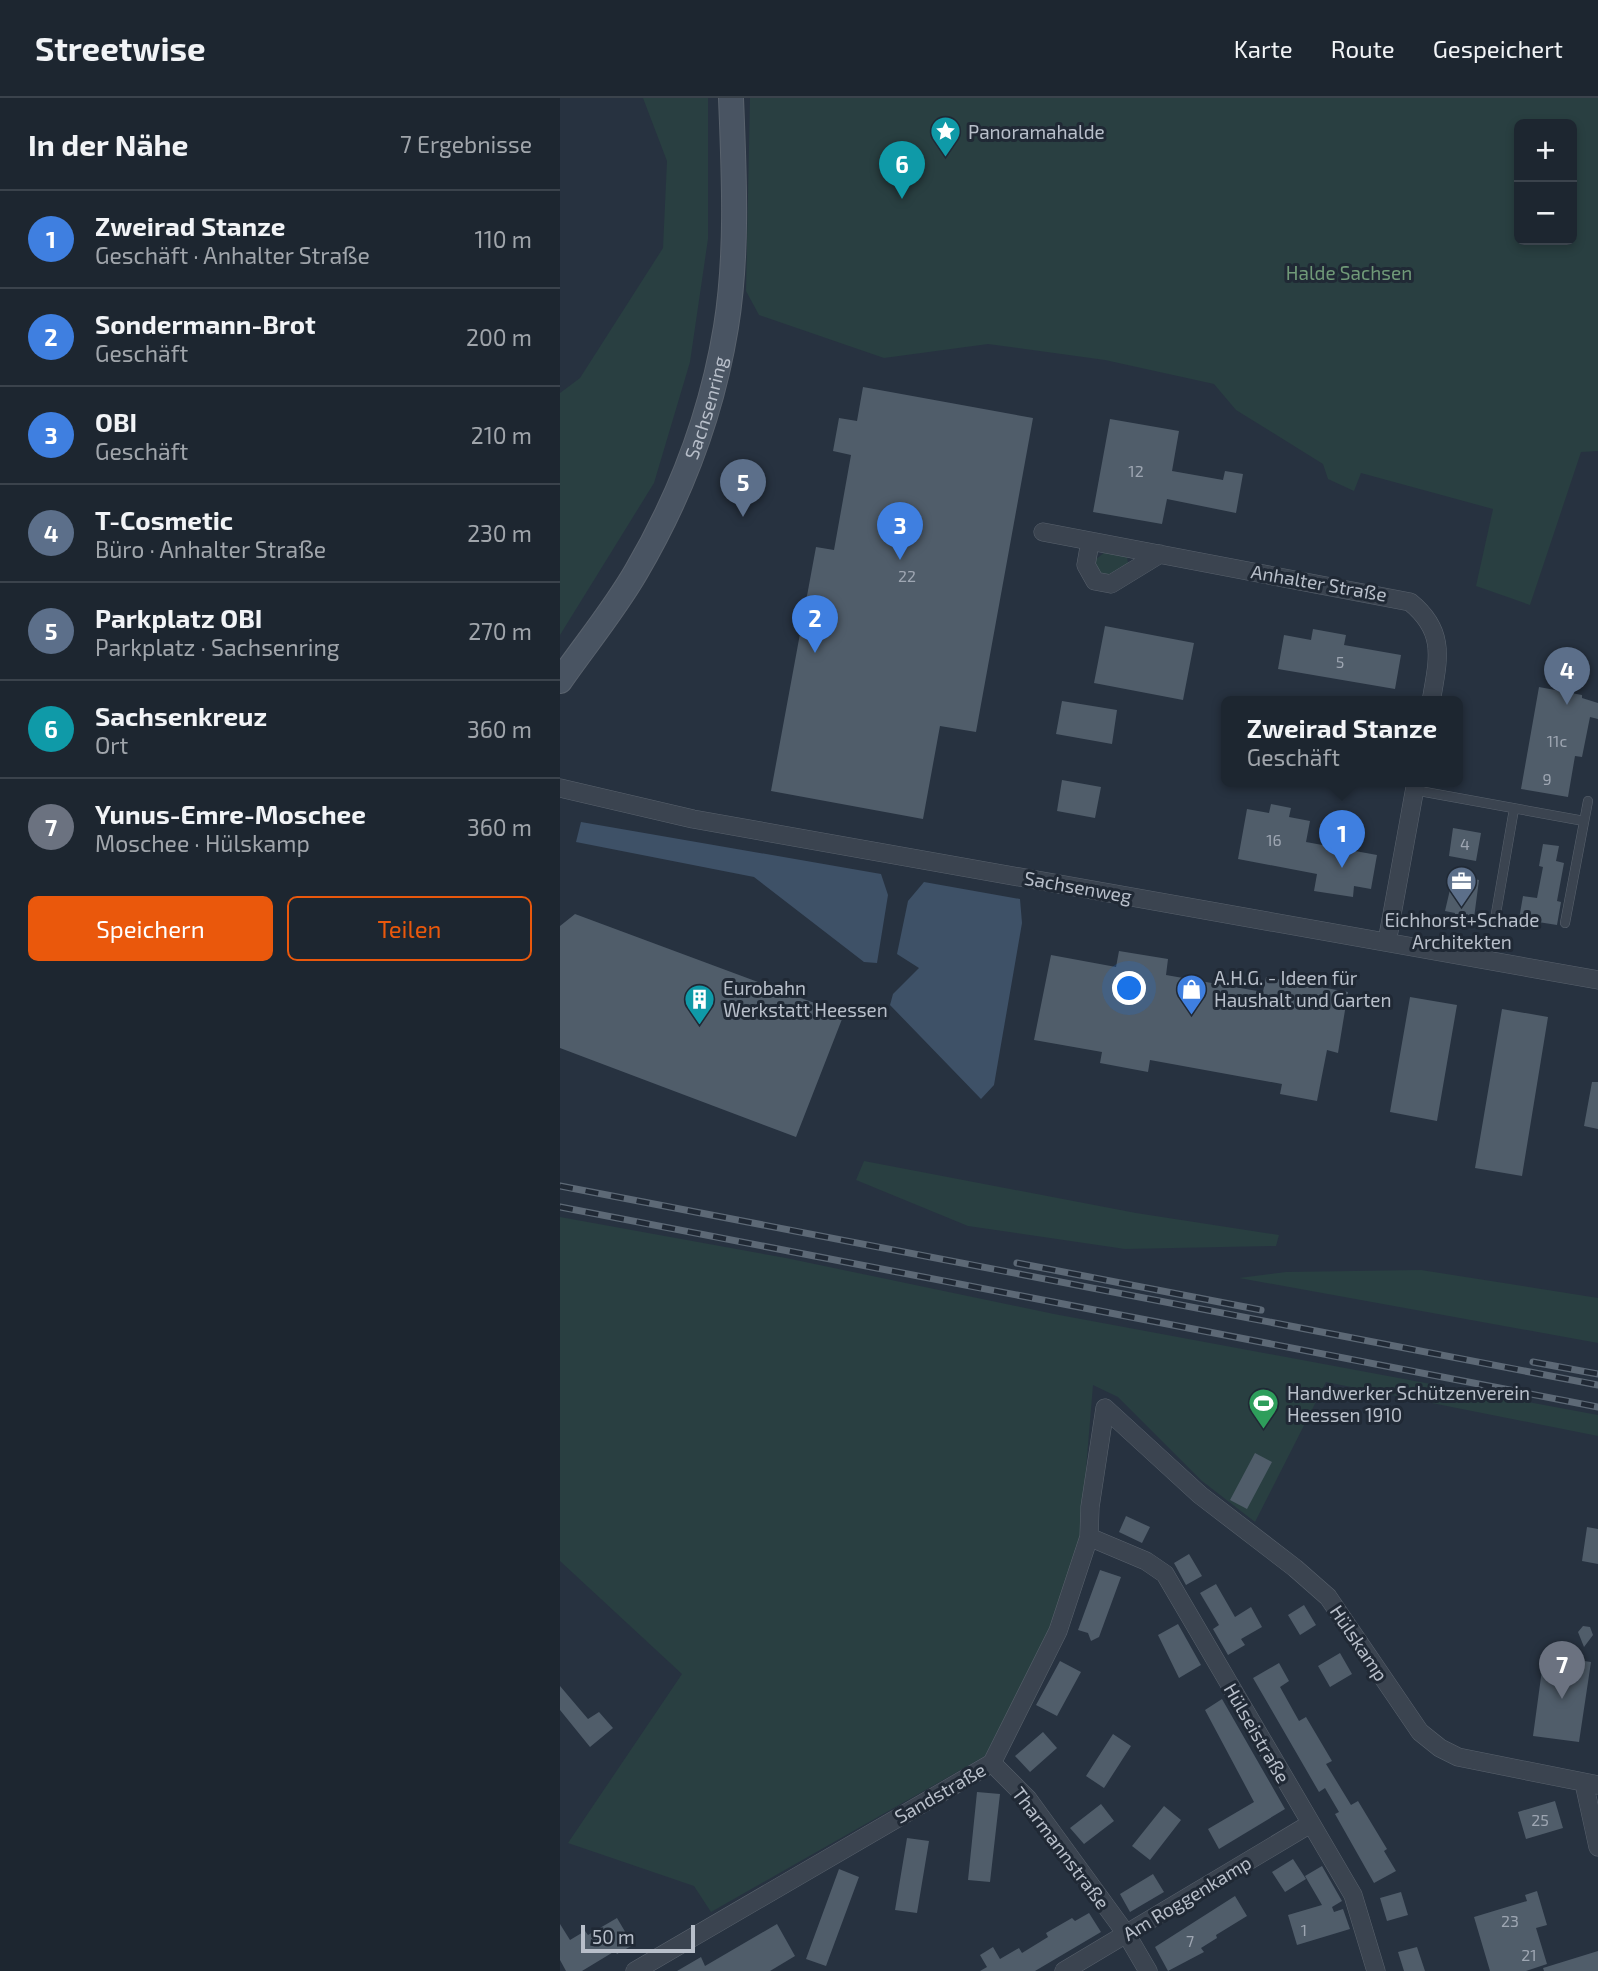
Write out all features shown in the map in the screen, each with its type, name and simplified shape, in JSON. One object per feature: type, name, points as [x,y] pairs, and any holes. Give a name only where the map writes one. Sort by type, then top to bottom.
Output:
[{"type":"street","name":"Sachsenring","points":[[560,681],[623,593],[649,548],[683,478],[703,422],[726,327],[733,205],[731,98]]},
{"type":"street","name":"Anhalter Straße","points":[[1043,532],[1410,602],[1427,617],[1437,640],[1438,658],[1431,696]]},
{"type":"street","points":[[1090,542],[1086,565],[1095,581],[1102,584],[1111,584],[1160,554]]},
{"type":"street","points":[[1387,942],[1415,787]]},
{"type":"street","name":"Sachsenweg","points":[[560,788],[693,819],[1598,981]]},
{"type":"street","name":"Sandstraße","points":[[635,1971],[992,1763],[1058,1631],[1089,1537],[1090,1507],[1105,1408]]},
{"type":"street","name":"Hülskamp","points":[[1105,1408],[1200,1495],[1295,1568],[1328,1597],[1420,1732],[1440,1748],[1458,1757],[1591,1784],[1598,1847]]},
{"type":"street","name":"Hülseistraße","points":[[1089,1537],[1146,1561],[1165,1574],[1353,1895],[1376,1971]]},
{"type":"street","name":"Tharmannstraße","points":[[992,1763],[1028,1799],[1126,1935],[1148,1971]]},
{"type":"street","name":"Am Roggenkamp","points":[[1064,1971],[1310,1824]]},
{"type":"lane","points":[[1419,787],[1514,809],[1584,821]]},
{"type":"lane","points":[[1565,923],[1588,802]]},
{"type":"lane","points":[[1494,925],[1514,809]]},
{"type":"green space","points":[[643,98],[708,98],[708,239],[690,362],[654,483],[560,635],[560,393],[580,378],[663,248],[667,161]]},
{"type":"green space","name":"Halde Sachsen","points":[[750,98],[1598,98],[1598,451],[1581,452],[1530,605],[1476,586],[1493,509],[1361,473],[1354,491],[1328,479],[1323,464],[1236,410],[1214,384],[1105,360],[988,344],[884,358],[759,315],[746,291]]},
{"type":"green space","points":[[1105,552],[1127,557],[1128,563],[1108,575],[1099,573],[1095,560]]},
{"type":"green space","points":[[864,1161],[1136,1213],[1279,1235],[1276,1246],[1125,1249],[968,1226],[856,1180]]},
{"type":"green space","points":[[560,1217],[786,1258],[1054,1314],[1598,1415],[1598,1436],[1326,1382],[1255,1522],[1202,1481],[1118,1397],[1093,1385],[1083,1505],[1086,1524],[1047,1635],[985,1756],[711,1912],[694,1886],[568,1843],[682,1674],[560,1561]]},
{"type":"green space","points":[[1421,1270],[1598,1298],[1598,1343],[1239,1278],[1286,1272]]},
{"type":"water","points":[[581,822],[881,874],[888,895],[877,963],[864,962],[754,877],[576,842]]},
{"type":"water","points":[[924,882],[1020,899],[1022,923],[994,1085],[981,1099],[890,1005],[893,994],[919,968],[897,954],[908,901]]},
{"type":"building","points":[[863,387],[1033,418],[976,732],[940,726],[923,819],[771,791],[816,547],[834,550],[851,455],[833,451],[839,418],[857,421]]},
{"type":"building","points":[[1110,419],[1179,431],[1172,471],[1223,480],[1225,471],[1243,474],[1236,513],[1167,499],[1162,524],[1093,512]]},
{"type":"building","points":[[1105,626],[1194,643],[1183,700],[1094,683]]},
{"type":"building","points":[[1313,629],[1346,635],[1344,645],[1401,655],[1395,689],[1278,669],[1284,635],[1311,640]]},
{"type":"building","points":[[1539,687],[1582,695],[1582,698],[1598,703],[1598,719],[1590,717],[1582,757],[1575,756],[1568,797],[1521,789]]},
{"type":"building","points":[[1062,701],[1117,710],[1112,744],[1056,734]]},
{"type":"building","points":[[1062,780],[1101,787],[1095,818],[1057,811]]},
{"type":"building","points":[[1271,804],[1291,808],[1289,817],[1310,821],[1306,842],[1377,855],[1371,889],[1354,886],[1353,897],[1314,891],[1317,874],[1238,859],[1247,809],[1269,813]]},
{"type":"building","points":[[1453,828],[1481,833],[1476,861],[1449,856]]},
{"type":"building","points":[[1543,844],[1559,846],[1556,861],[1564,863],[1557,901],[1561,902],[1557,925],[1519,919],[1523,896],[1537,898],[1543,867],[1539,866]]},
{"type":"building","points":[[1463,877],[1479,880],[1474,918],[1454,920],[1455,913],[1445,911],[1452,881],[1462,883]]},
{"type":"building","name":"Eurobahn Werkstatt Heessen","points":[[575,914],[844,1014],[796,1137],[560,1048],[560,926]]},
{"type":"building","name":"A.H.G. - Ideen für Haushalt und Garten","points":[[1119,951],[1168,959],[1166,975],[1263,992],[1266,977],[1348,992],[1338,1053],[1327,1050],[1317,1101],[1280,1094],[1282,1084],[1150,1060],[1148,1072],[1100,1063],[1102,1052],[1034,1040],[1051,955],[1116,967]]},
{"type":"building","points":[[1410,997],[1457,1005],[1437,1121],[1390,1112]]},
{"type":"building","points":[[1502,1009],[1548,1017],[1522,1176],[1475,1168]]},
{"type":"building","points":[[1592,1082],[1598,1082],[1598,1129],[1584,1126]]},
{"type":"building","points":[[1255,1453],[1272,1462],[1247,1509],[1230,1500]]},
{"type":"building","points":[[1126,1516],[1150,1527],[1142,1543],[1119,1532]]},
{"type":"building","points":[[1587,1527],[1598,1529],[1598,1564],[1582,1561]]},
{"type":"building","points":[[1189,1554],[1202,1576],[1186,1585],[1174,1563]]},
{"type":"building","points":[[1100,1570],[1121,1577],[1099,1637],[1091,1641],[1088,1633],[1078,1630]]},
{"type":"building","points":[[1216,1584],[1235,1617],[1251,1607],[1262,1627],[1241,1639],[1245,1645],[1228,1655],[1213,1629],[1219,1625],[1200,1593]]},
{"type":"building","points":[[1304,1605],[1316,1625],[1300,1635],[1288,1615]]},
{"type":"building","points":[[1178,1624],[1201,1665],[1179,1678],[1158,1635]]},
{"type":"building","points":[[1583,1626],[1590,1627],[1593,1635],[1584,1647],[1578,1632]]},
{"type":"building","points":[[1340,1653],[1352,1674],[1330,1687],[1318,1666]]},
{"type":"building","points":[[1544,1655],[1591,1662],[1579,1742],[1533,1736]]},
{"type":"building","points":[[1060,1661],[1081,1672],[1057,1716],[1036,1705]]},
{"type":"building","points":[[1279,1663],[1289,1681],[1280,1687],[1299,1721],[1306,1717],[1332,1761],[1326,1764],[1351,1805],[1358,1801],[1387,1849],[1384,1851],[1396,1871],[1374,1883],[1335,1814],[1339,1812],[1325,1788],[1319,1792],[1253,1678]]},
{"type":"building","points":[[560,1686],[588,1719],[599,1712],[613,1728],[590,1747],[560,1710]]},
{"type":"building","points":[[1222,1699],[1285,1809],[1219,1849],[1208,1829],[1254,1802],[1205,1710]]},
{"type":"building","points":[[1043,1732],[1057,1748],[1030,1772],[1015,1756]]},
{"type":"building","points":[[1113,1734],[1131,1746],[1104,1788],[1086,1776]]},
{"type":"building","points":[[977,1792],[1000,1794],[990,1882],[968,1880]]},
{"type":"building","points":[[1555,1801],[1563,1828],[1526,1839],[1518,1812]]},
{"type":"building","points":[[1101,1804],[1114,1821],[1084,1844],[1070,1828]]},
{"type":"building","points":[[1164,1806],[1181,1820],[1150,1860],[1132,1846]]},
{"type":"building","points":[[907,1838],[929,1841],[917,1913],[895,1910]]},
{"type":"building","points":[[1293,1859],[1306,1879],[1285,1892],[1272,1872]]},
{"type":"building","points":[[1322,1866],[1342,1901],[1332,1907],[1334,1912],[1343,1909],[1350,1929],[1297,1945],[1288,1915],[1322,1905],[1305,1876]]},
{"type":"building","points":[[839,1869],[859,1877],[826,1966],[806,1959]]},
{"type":"building","points":[[1153,1874],[1164,1892],[1130,1912],[1120,1894]]},
{"type":"building","points":[[1537,1891],[1547,1925],[1536,1928],[1547,1964],[1526,1971],[1490,1971],[1474,1917],[1527,1901],[1525,1895]]},
{"type":"building","points":[[1401,1892],[1408,1915],[1387,1921],[1380,1898]]},
{"type":"building","points":[[1235,1896],[1247,1916],[1216,1935],[1217,1938],[1201,1948],[1204,1952],[1168,1971],[1155,1947]]},
{"type":"building","points":[[1089,1913],[1101,1932],[1035,1971],[980,1971],[987,1967],[980,1955],[993,1947],[1000,1959],[1019,1948],[1022,1953],[1048,1937],[1046,1933],[1072,1918],[1075,1921]]},
{"type":"building","points":[[617,1918],[633,1945],[617,1954],[615,1951],[582,1971],[566,1971],[560,1960],[560,1924],[570,1940],[585,1931],[588,1935]]},
{"type":"building","points":[[777,1924],[795,1956],[770,1971],[677,1971],[701,1957],[705,1966]]},
{"type":"building","points":[[1417,1947],[1425,1971],[1404,1971],[1398,1952]]},
{"type":"building","points":[[1598,1951],[1598,1971],[1544,1971],[1543,1968]]},
{"type":"railway","points":[[560,1186],[1598,1385]]},
{"type":"railway","points":[[560,1207],[1598,1407]]},
{"type":"railway","points":[[1017,1263],[1261,1310]]},
{"type":"railway","points":[[1533,1362],[1598,1374]]},
{"type":"place","name":"Panoramahalde","points":[[945,159]]},
{"type":"place","name":"Sachsenkreuz","points":[[902,199]]},
{"type":"place","name":"Parkplatz OBI","points":[[743,517]]},
{"type":"place","name":"OBI","points":[[900,560]]},
{"type":"place","name":"Sondermann-Brot","points":[[815,653]]},
{"type":"place","name":"T-Cosmetic","points":[[1567,705]]},
{"type":"place","name":"Zweirad Stanze","points":[[1342,868]]},
{"type":"place","name":"Eichhorst+Schade Architekten","points":[[1462,908]]},
{"type":"place","name":"A.H.G. - Ideen für Haushalt und Garten","points":[[1191,1016]]},
{"type":"place","name":"Eurobahn Werkstatt Heessen","points":[[700,1026]]},
{"type":"place","name":"Handwerker Schützenverein Heessen 1910","points":[[1264,1431]]},
{"type":"place","name":"Yunus-Emre-Moschee","points":[[1562,1699]]}]
